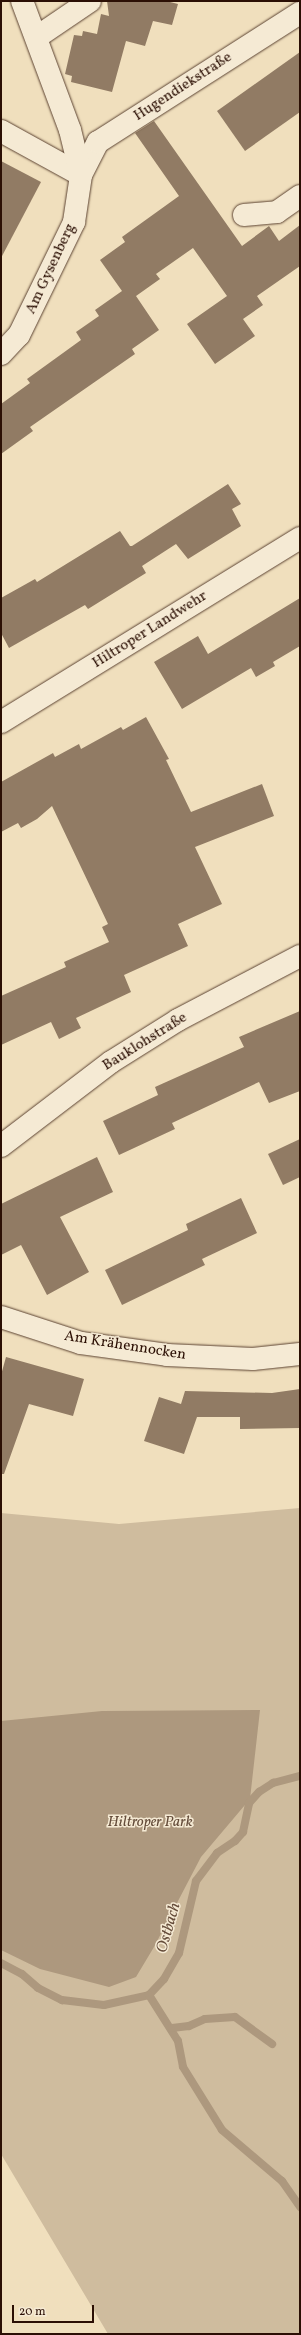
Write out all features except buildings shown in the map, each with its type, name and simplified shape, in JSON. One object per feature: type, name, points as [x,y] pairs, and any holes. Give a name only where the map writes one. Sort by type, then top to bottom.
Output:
[{"type":"street","name":"Am Gysenberg","points":[[1,354],[19,335],[74,222],[81,175],[70,130],[37,37],[22,1]]},
{"type":"street","points":[[37,37],[90,1]]},
{"type":"street","name":"Hugendiekstraße","points":[[81,175],[98,142],[300,13]]},
{"type":"street","points":[[1,131],[81,175]]},
{"type":"street","points":[[244,215],[277,212],[300,196]]},
{"type":"street","name":"Hiltroper Landwehr","points":[[1,722],[300,538]]},
{"type":"street","name":"Bauklohstraße","points":[[1,1146],[111,1062],[178,1020],[300,956]]},
{"type":"street","name":"Am Krähennocken","points":[[1,1317],[81,1343],[167,1356],[253,1359],[300,1354]]},
{"type":"green space","name":"Hiltroper Park","points":[[300,1508],[300,2334],[108,2334],[1,2154],[1,1513],[119,1524]]},
{"type":"shaded area","points":[[260,1710],[250,1799],[201,1857],[154,1947],[136,1977],[109,1987],[40,1969],[1,1950],[1,1721],[102,1711]]},
{"type":"waterway","name":"Ostbach","points":[[1,1963],[22,1974],[38,1988],[62,2000],[104,2005],[149,1995],[164,1979],[179,1953],[196,1881],[217,1853],[235,1841],[243,1832],[249,1803],[259,1792],[273,1783],[300,1776]]},
{"type":"waterway","points":[[149,1995],[178,2041],[183,2067],[222,2130],[282,2181],[300,2207]]},
{"type":"waterway","points":[[172,2028],[189,2026],[205,2019],[235,2017],[272,2044]]}]
